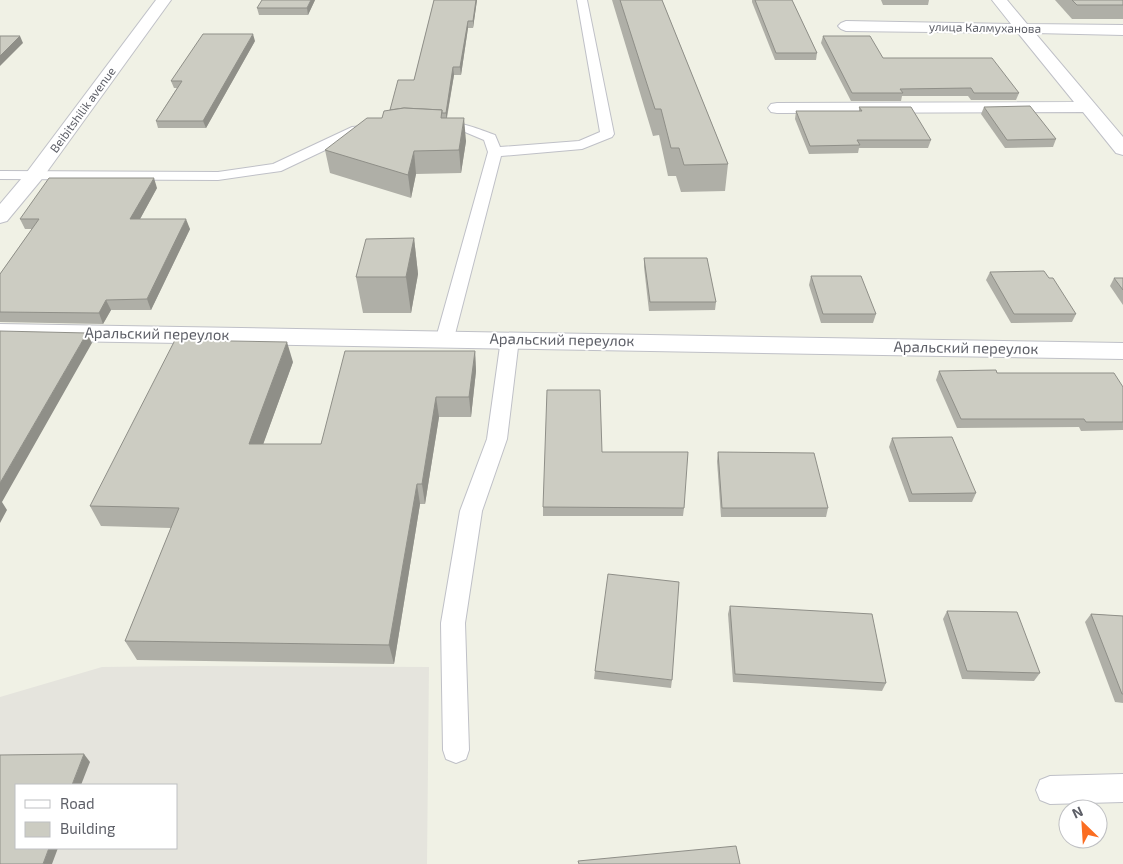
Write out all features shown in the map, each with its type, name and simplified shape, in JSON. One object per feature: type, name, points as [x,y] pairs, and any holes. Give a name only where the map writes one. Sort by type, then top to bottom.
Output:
[{"type":"street","name":"Beibitshilik avenue","points":[[0,217],[34,176],[164,0]]},
{"type":"street","points":[[999,0],[1123,149]]},
{"type":"street","name":"улица Калмуханова","points":[[846,26],[1123,30]]},
{"type":"street","points":[[777,108],[1089,107]]},
{"type":"street","name":"Аральский переулок","points":[[0,332],[445,338],[1123,351]]},
{"type":"lane","points":[[495,152],[582,145],[607,134],[582,0]]},
{"type":"lane","points":[[427,126],[467,128],[490,138],[495,152],[445,338]]},
{"type":"lane","points":[[0,175],[218,176],[276,168],[357,130],[374,128]]},
{"type":"lane","points":[[456,750],[453,624],[471,512],[497,438],[510,340]]},
{"type":"lane","points":[[1050,790],[1123,788]]},
{"type":"shaded area","points":[[102,667],[429,667],[427,864],[0,864],[0,697]]},
{"type":"building","points":[[262,0],[311,0],[307,8],[257,8]]},
{"type":"building","points":[[434,0],[476,0],[473,21],[468,21],[460,67],[453,67],[446,113],[442,113],[442,110],[404,108],[390,110],[398,80],[414,80]]},
{"type":"building","points":[[620,0],[662,0],[728,164],[684,165],[679,148],[671,148],[661,109],[655,109]]},
{"type":"building","points":[[755,0],[792,0],[817,53],[776,53]]},
{"type":"building","points":[[1072,0],[1123,0],[1123,5],[1077,5]]},
{"type":"building","points":[[203,34],[253,34],[203,121],[156,121],[182,81],[171,81]]},
{"type":"building","points":[[0,36],[20,36],[0,56]]},
{"type":"building","points":[[823,36],[870,36],[883,58],[992,58],[1019,93],[974,93],[971,88],[900,89],[903,93],[852,93]]},
{"type":"building","points":[[1030,106],[1056,139],[1007,140],[984,107]]},
{"type":"building","points":[[859,107],[911,107],[931,140],[857,140],[860,145],[810,146],[796,111],[862,111]]},
{"type":"building","points":[[404,108],[442,110],[441,118],[464,118],[459,150],[414,151],[408,175],[325,150],[367,118],[382,118],[384,111]]},
{"type":"building","points":[[49,178],[154,178],[130,219],[186,219],[147,299],[106,300],[99,313],[0,312],[0,274],[39,219],[20,219]]},
{"type":"building","points":[[414,238],[406,277],[356,277],[366,239]]},
{"type":"building","points":[[644,258],[707,258],[716,302],[650,302]]},
{"type":"building","points":[[1044,271],[1049,278],[1053,278],[1076,314],[1014,314],[990,272]]},
{"type":"building","points":[[811,276],[861,276],[876,314],[823,314]]},
{"type":"building","points":[[1114,278],[1123,278],[1123,290]]},
{"type":"building","points":[[0,331],[87,333],[0,483]]},
{"type":"building","points":[[175,340],[287,342],[249,444],[321,444],[345,351],[475,351],[469,397],[436,397],[422,484],[417,484],[389,645],[125,641],[179,508],[90,506]]},
{"type":"building","points":[[996,370],[997,373],[1114,373],[1123,387],[1123,422],[1086,422],[1084,419],[961,419],[939,371]]},
{"type":"building","points":[[547,390],[600,390],[602,452],[688,452],[684,508],[543,507]]},
{"type":"building","points":[[952,437],[976,493],[912,494],[892,438]]},
{"type":"building","points":[[718,452],[814,453],[828,508],[722,508]]},
{"type":"building","points":[[608,574],[679,582],[672,680],[595,671]]},
{"type":"building","points":[[730,606],[872,614],[886,683],[735,674]]},
{"type":"building","points":[[947,611],[1017,612],[1040,673],[967,671]]},
{"type":"building","points":[[1091,614],[1123,616],[1123,694],[1122,694]]},
{"type":"building","points":[[84,754],[72,784],[15,784],[15,849],[49,849],[43,864],[0,864],[0,755]]},
{"type":"building","points":[[736,846],[740,864],[579,864],[578,861]]}]
